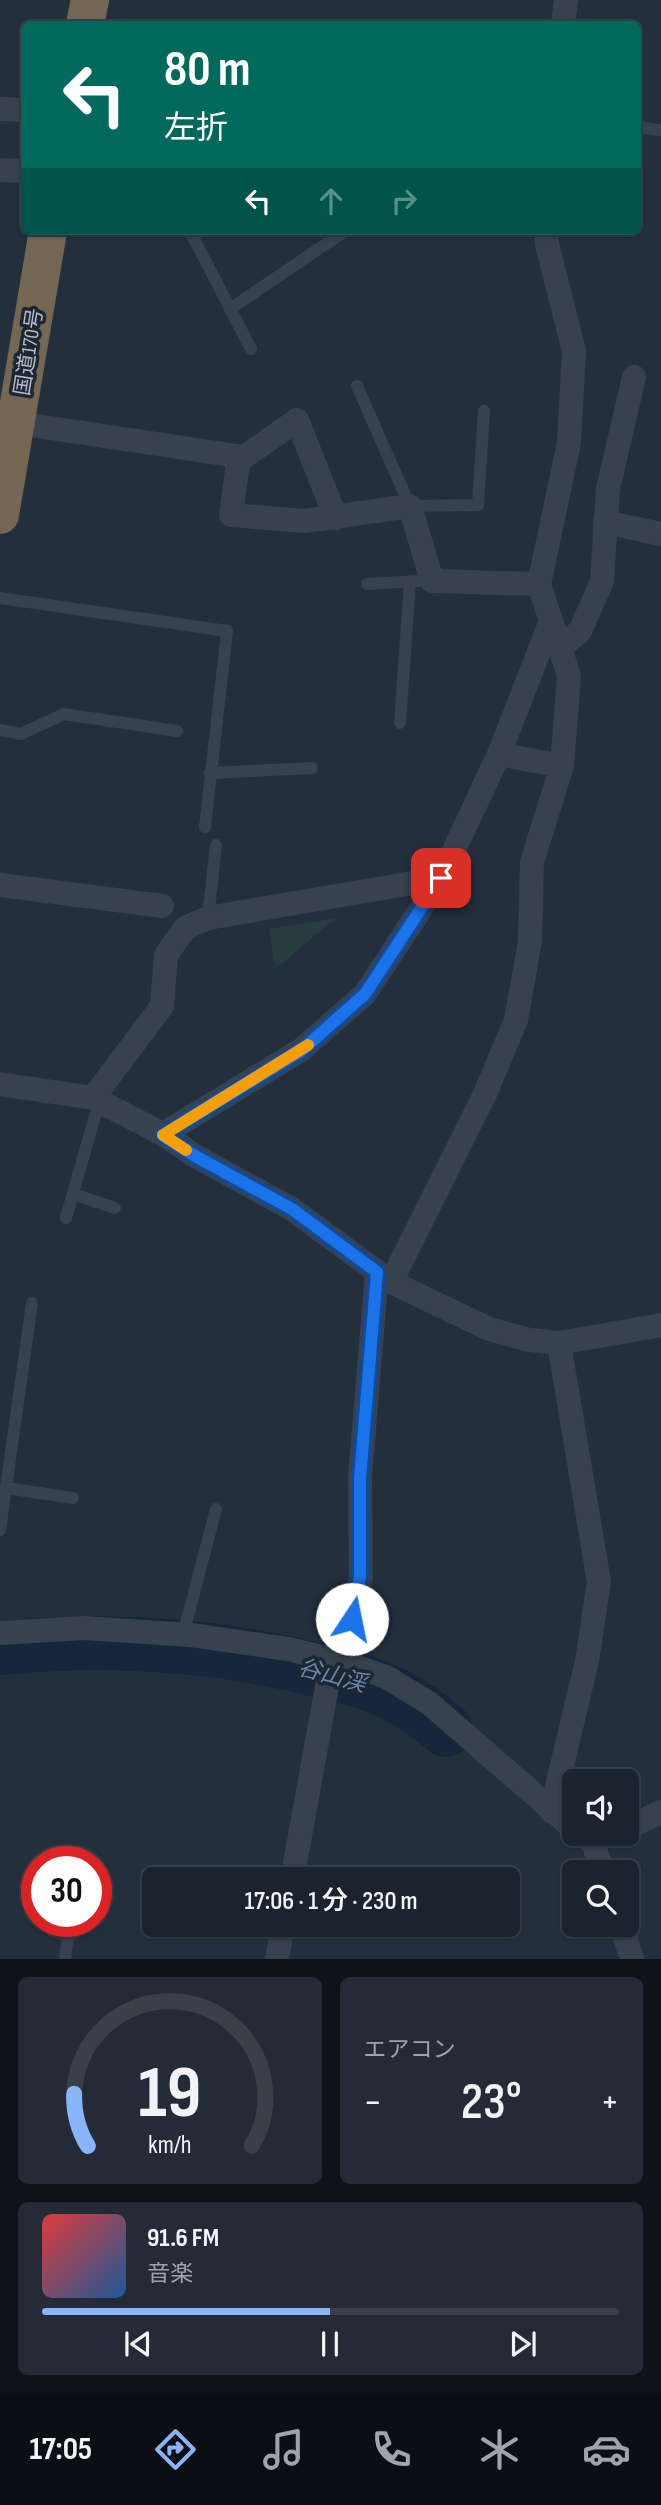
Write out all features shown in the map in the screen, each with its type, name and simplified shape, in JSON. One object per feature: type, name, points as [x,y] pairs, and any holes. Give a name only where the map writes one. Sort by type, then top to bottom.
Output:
[{"type":"highway","name":"国道170号","points":[[0,515],[10,439],[47,235]]},
{"type":"street","points":[[563,21],[566,0]]},
{"type":"street","points":[[0,109],[21,110]]},
{"type":"street","points":[[0,170],[21,171]]},
{"type":"street","points":[[295,1867],[333,1667],[360,1577],[360,1478],[384,1277],[485,1094],[516,1020],[530,941],[532,862],[562,766],[569,677],[539,584],[569,443],[574,351],[546,235]]},
{"type":"street","points":[[560,648],[580,631],[602,581],[608,489],[635,377]]},
{"type":"street","points":[[10,439],[244,457],[297,419],[336,517]]},
{"type":"street","points":[[239,456],[231,515],[305,521],[410,506],[421,581],[539,584]]},
{"type":"street","points":[[605,522],[661,534]]},
{"type":"street","points":[[163,1135],[302,1050],[365,994],[441,878],[499,754],[551,621]]},
{"type":"street","points":[[499,754],[562,766]]},
{"type":"street","points":[[96,1100],[162,1006],[166,955],[185,928],[208,918],[441,878]]},
{"type":"street","points":[[0,885],[162,906]]},
{"type":"street","points":[[0,1084],[96,1100],[292,1209],[384,1277],[489,1329],[530,1340],[559,1343],[661,1325]]},
{"type":"street","points":[[551,1811],[587,1661],[599,1582],[559,1343]]},
{"type":"street","points":[[0,1633],[83,1628],[183,1635],[288,1649],[333,1667],[386,1677],[429,1703],[562,1818]]},
{"type":"street","points":[[639,1822],[661,1812]]},
{"type":"street","points":[[277,1959],[281,1937]]},
{"type":"street","points":[[625,1937],[632,1959]]},
{"type":"lane","points":[[641,128],[661,130]]},
{"type":"lane","points":[[192,235],[251,349]]},
{"type":"lane","points":[[230,309],[339,235]]},
{"type":"lane","points":[[357,386],[410,506],[478,505],[484,411]]},
{"type":"lane","points":[[367,584],[421,581],[400,723]]},
{"type":"lane","points":[[0,598],[227,631],[205,827]]},
{"type":"lane","points":[[0,730],[21,734],[64,714],[177,731]]},
{"type":"lane","points":[[210,773],[313,768]]},
{"type":"lane","points":[[208,918],[216,845]]},
{"type":"lane","points":[[65,1218],[96,1100]]},
{"type":"lane","points":[[73,1194],[115,1208]]},
{"type":"lane","points":[[0,1530],[32,1303]]},
{"type":"lane","points":[[6,1488],[73,1498]]},
{"type":"lane","points":[[183,1635],[216,1509]]},
{"type":"lane","points":[[65,1959],[68,1937]]},
{"type":"green space","points":[[336,918],[275,969],[269,929]]},
{"type":"waterway","name":"谷山渓","points":[[0,1648],[120,1644],[199,1649],[278,1661],[346,1677],[384,1690],[428,1715],[446,1730]]},
{"type":"slow traffic","points":[[186,1150],[163,1135],[308,1045]]},
{"type":"route","points":[[352,1619],[360,1577],[360,1478],[377,1272],[292,1209],[195,1156],[163,1135],[302,1050],[365,994],[441,878]]}]
